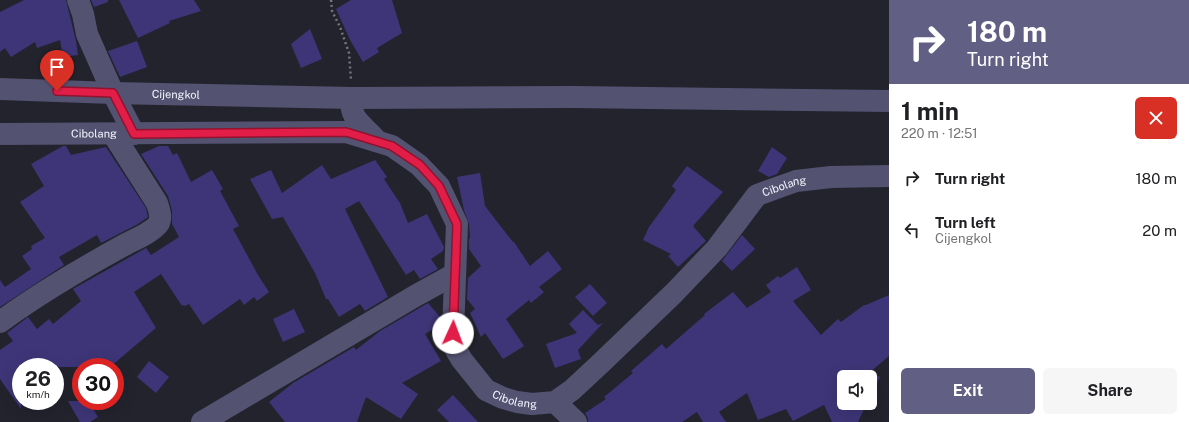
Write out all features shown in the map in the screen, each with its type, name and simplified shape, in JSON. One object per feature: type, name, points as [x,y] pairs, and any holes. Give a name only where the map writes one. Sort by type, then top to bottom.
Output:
[{"type":"street","points":[[0,322],[32,298],[98,259],[148,233],[158,224],[161,214],[123,134],[113,93],[87,34],[84,14],[78,0]]},
{"type":"street","name":"Cijengkol","points":[[0,89],[352,98],[574,97],[889,101]]},
{"type":"street","points":[[352,98],[350,105],[358,123],[377,140]]},
{"type":"street","name":"Cibolang","points":[[0,134],[346,132],[377,140],[392,146],[420,165],[439,186],[457,224],[453,333],[456,350],[486,390],[503,398],[532,404],[555,402],[572,390],[674,293],[717,248],[757,195],[796,181],[831,177],[889,176]]},
{"type":"street","points":[[202,422],[415,296],[455,274]]},
{"type":"street","points":[[555,402],[576,422]]},
{"type":"path","points":[[331,0],[332,11],[340,27],[348,53],[352,98]]},
{"type":"building","points":[[24,0],[66,0],[78,55],[63,57],[60,40],[37,48],[35,42],[11,57],[5,48],[0,52],[0,12]]},
{"type":"building","points":[[91,0],[108,0],[108,2],[94,7]]},
{"type":"building","points":[[119,0],[194,0],[201,11],[169,21],[170,23],[138,38]]},
{"type":"building","points":[[351,0],[392,0],[402,33],[377,48],[379,52],[363,62],[350,40],[336,9]]},
{"type":"building","points":[[310,29],[322,59],[301,68],[291,44]]},
{"type":"building","points":[[137,41],[147,67],[120,77],[108,51]]},
{"type":"building","points":[[63,146],[66,146],[71,155],[106,147],[146,208],[148,217],[138,224],[101,243],[97,235],[59,257],[64,265],[0,307],[0,280],[5,287],[31,269],[22,256],[32,249],[31,246],[45,238],[20,202],[44,186],[31,164]]},
{"type":"building","points":[[159,146],[168,146],[173,155],[177,153],[191,182],[212,170],[223,189],[220,191],[239,226],[233,229],[269,292],[257,301],[254,297],[244,305],[240,299],[203,325],[189,304],[182,306],[161,274],[134,292],[156,328],[121,358],[72,358],[72,367],[64,367],[64,358],[12,358],[12,396],[0,379],[0,350],[13,341],[7,333],[28,317],[37,329],[49,319],[53,324],[81,301],[73,289],[146,248],[151,255],[179,237],[172,224],[172,211],[168,196],[141,154]]},
{"type":"building","points":[[772,147],[787,158],[777,174],[769,177],[758,171]]},
{"type":"building","points":[[375,160],[387,177],[384,179],[400,203],[408,223],[427,214],[444,247],[443,251],[431,259],[438,269],[420,279],[414,270],[406,275],[359,201],[345,209],[388,297],[365,311],[360,304],[339,317],[328,299],[326,299],[315,273],[283,217],[272,219],[250,179],[271,170],[282,193],[322,165],[331,179]]},
{"type":"building","points":[[687,166],[723,192],[693,226],[706,241],[678,267],[668,256],[671,254],[643,240],[649,227],[676,190],[672,186]]},
{"type":"building","points":[[480,173],[485,206],[514,242],[530,266],[548,251],[562,269],[539,287],[544,292],[531,303],[529,300],[506,319],[524,346],[503,359],[485,333],[481,337],[470,313],[475,309],[467,299],[468,278],[481,266],[469,249],[469,224],[464,210],[457,177]]},
{"type":"building","points":[[742,235],[755,249],[732,271],[722,261]]},
{"type":"building","points":[[797,267],[811,290],[793,301],[821,335],[838,319],[841,322],[864,305],[889,295],[889,356],[872,370],[837,370],[837,410],[864,410],[858,422],[832,422],[824,405],[793,421],[786,409],[758,420],[747,393],[719,412],[726,422],[703,422],[697,412],[682,422],[588,422],[588,418],[585,413],[606,399],[604,397],[633,373],[631,371],[662,344],[666,349],[705,315],[704,314],[733,292],[747,308],[771,292],[766,285],[778,276],[780,278]]},
{"type":"building","points":[[590,284],[607,303],[593,316],[575,297]]},
{"type":"building","points":[[428,303],[441,318],[441,325],[425,334],[441,361],[402,383],[418,394],[401,419],[366,397],[357,422],[285,422],[269,402],[293,383],[354,347],[356,350],[380,331]]},
{"type":"building","points":[[294,309],[305,332],[283,342],[273,319]]},
{"type":"building","points":[[583,310],[598,325],[603,323],[578,350],[581,359],[555,368],[546,344],[577,333],[569,324]]},
{"type":"building","points":[[149,361],[169,377],[156,393],[137,377]]},
{"type":"building","points":[[877,376],[880,377],[877,383]]},
{"type":"building","points":[[453,395],[478,422],[449,422],[437,410]]},
{"type":"building","points":[[68,401],[72,401],[72,408]]},
{"type":"building","points":[[73,410],[94,410],[98,417],[90,422],[80,422]]},
{"type":"route","points":[[57,91],[113,93],[134,134],[346,132],[377,140],[392,146],[420,165],[439,186],[457,224],[453,333]]}]
